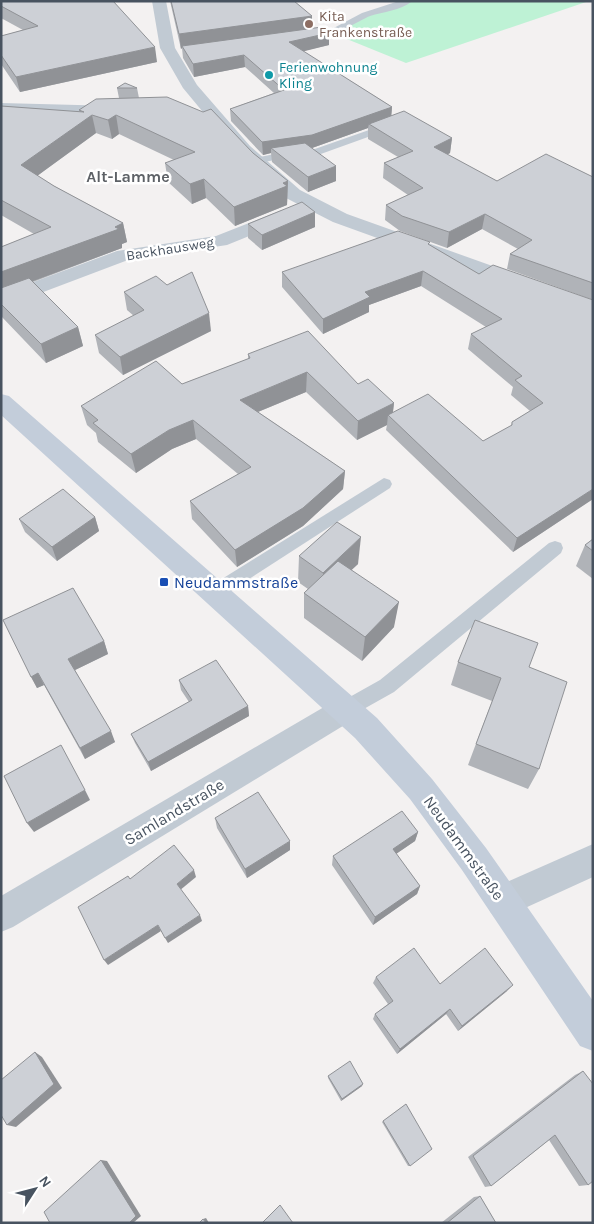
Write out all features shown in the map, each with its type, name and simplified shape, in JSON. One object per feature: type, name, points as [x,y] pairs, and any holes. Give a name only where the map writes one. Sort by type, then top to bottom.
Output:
[{"type":"main road","name":"Neudammstraße","points":[[1,402],[366,728],[421,789],[503,901],[593,1033]]},
{"type":"street","points":[[159,1],[164,38],[176,54],[207,108],[274,180],[309,205],[593,309]]},
{"type":"street","points":[[1,108],[69,111],[133,110]]},
{"type":"street","points":[[184,109],[207,108]]},
{"type":"street","name":"Backhausweg","points":[[1,301],[124,255],[220,241],[309,205]]},
{"type":"street","name":"Samlandstraße","points":[[1,915],[346,709]]},
{"type":"street","points":[[503,901],[593,860]]},
{"type":"lane","points":[[294,38],[332,33],[365,15],[406,2]]},
{"type":"lane","points":[[255,160],[284,155],[314,153],[399,122]]},
{"type":"lane","points":[[215,592],[384,484]]},
{"type":"lane","points":[[346,709],[387,686],[555,548]]},
{"type":"green space","points":[[405,1],[589,1],[406,63],[332,33],[365,15]]},
{"type":"building","points":[[1,1],[113,1],[155,47],[16,77],[1,55],[1,36],[38,26],[1,6]]},
{"type":"building","points":[[171,1],[294,1],[312,16],[179,34]]},
{"type":"building","points":[[322,27],[329,33],[289,42],[392,107],[312,135],[262,142],[230,109],[284,90],[244,55],[193,64],[182,46]]},
{"type":"building","points":[[125,83],[137,88],[117,88]]},
{"type":"building","points":[[167,97],[203,112],[211,109],[253,153],[288,181],[283,183],[287,186],[234,207],[204,179],[190,184],[165,163],[195,152],[116,115],[108,120],[92,115],[21,165],[54,186],[123,223],[115,227],[119,229],[1,272],[1,247],[51,227],[1,200],[1,106],[84,112],[79,110],[96,99]]},
{"type":"building","points":[[404,111],[452,138],[434,147],[497,181],[546,154],[593,177],[593,283],[510,254],[532,240],[485,214],[449,232],[402,216],[386,205],[423,188],[384,163],[413,151],[369,124]]},
{"type":"building","points":[[305,143],[336,166],[308,177],[271,148]]},
{"type":"building","points":[[302,202],[315,212],[262,235],[248,224]]},
{"type":"building","points":[[398,231],[430,242],[428,244],[479,274],[493,265],[593,300],[593,489],[517,538],[388,415],[428,394],[483,441],[512,425],[512,422],[543,403],[515,380],[522,376],[471,334],[502,319],[423,271],[365,292],[370,297],[323,319],[282,272]]},
{"type":"building","points":[[192,272],[209,313],[120,357],[95,335],[144,310],[124,292],[156,276],[167,285]]},
{"type":"building","points":[[29,278],[78,327],[41,344],[1,304],[1,288]]},
{"type":"building","points":[[308,331],[358,384],[368,379],[394,403],[358,421],[307,372],[240,400],[345,471],[303,508],[235,550],[190,501],[251,467],[193,420],[169,430],[131,454],[93,423],[98,420],[81,406],[156,361],[182,384],[250,358],[248,354]]},
{"type":"building","points":[[63,489],[95,517],[52,547],[19,519]]},
{"type":"building","points":[[337,522],[361,537],[323,573],[299,556]]},
{"type":"building","points":[[593,539],[593,551],[585,545]]},
{"type":"building","points":[[338,561],[399,602],[365,637],[304,593]]},
{"type":"building","points":[[73,588],[104,641],[68,659],[111,731],[80,748],[38,673],[31,677],[3,620]]},
{"type":"building","points":[[475,620],[538,643],[529,667],[567,682],[539,769],[476,744],[501,678],[458,662]]},
{"type":"building","points":[[216,660],[248,706],[148,762],[131,734],[192,700],[179,680]]},
{"type":"building","points":[[61,745],[85,790],[27,823],[4,776]]},
{"type":"building","points":[[258,792],[290,841],[245,869],[215,818]]},
{"type":"building","points":[[402,811],[418,832],[393,849],[420,886],[375,917],[333,856]]},
{"type":"building","points":[[174,845],[194,870],[177,884],[200,915],[165,938],[158,925],[104,960],[78,907],[128,876],[130,879]]},
{"type":"building","points":[[414,948],[440,984],[485,948],[513,985],[462,1026],[450,1009],[400,1049],[375,1014],[393,1001],[376,977]]},
{"type":"building","points":[[35,1052],[54,1084],[7,1125],[1,1115],[1,1080]]},
{"type":"building","points":[[350,1061],[363,1084],[342,1099],[328,1076]]},
{"type":"building","points":[[583,1071],[593,1084],[593,1181],[588,1185],[555,1135],[491,1186],[473,1156]]},
{"type":"building","points":[[406,1104],[432,1149],[410,1166],[383,1121]]},
{"type":"building","points":[[101,1160],[136,1216],[129,1223],[50,1223],[44,1212]]},
{"type":"building","points":[[480,1196],[496,1223],[447,1223]]},
{"type":"building","points":[[280,1205],[293,1223],[262,1223]]},
{"type":"place","name":"Kita Frankenstraße","points":[[309,24]]},
{"type":"place","name":"Ferienwohnung Kling","points":[[269,75]]},
{"type":"place","name":"Neudammstraße","points":[[164,582]]},
{"type":"district","name":"Alt-Lamme","points":[[128,176]]}]
